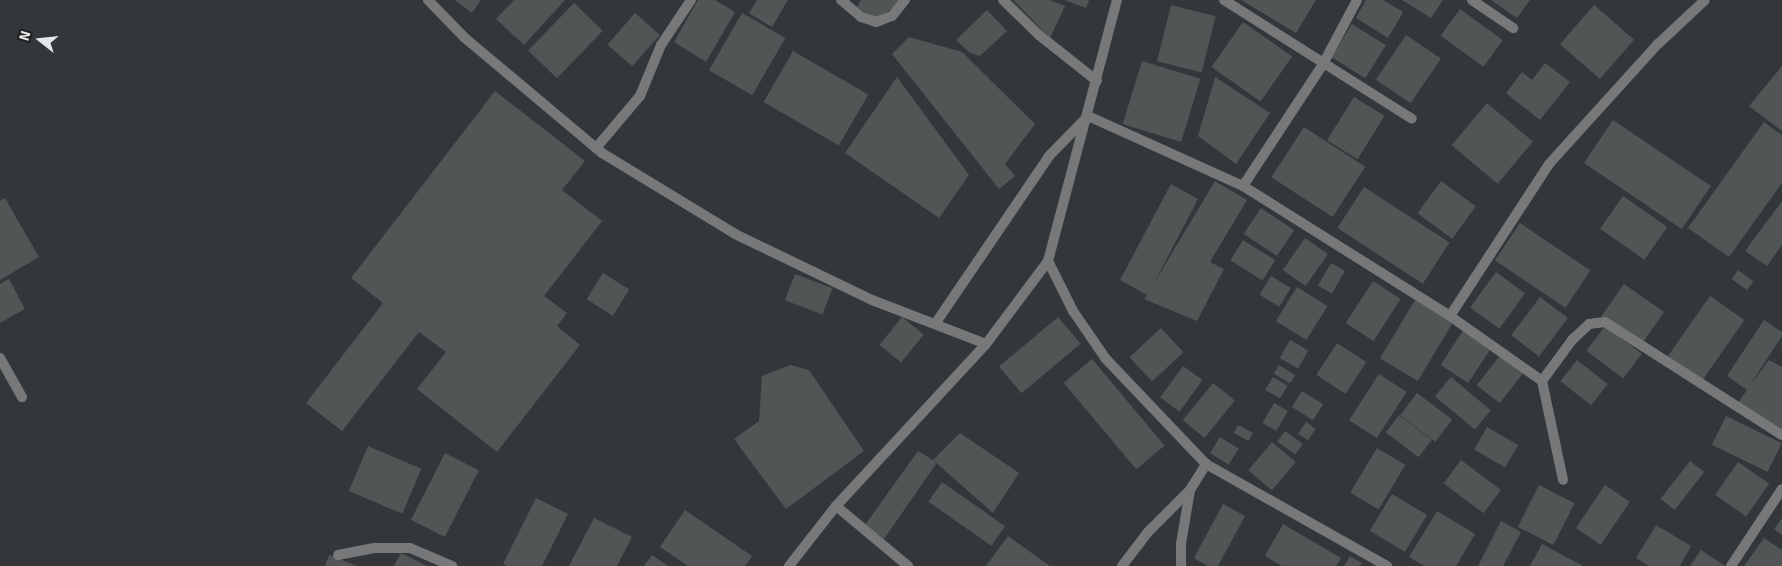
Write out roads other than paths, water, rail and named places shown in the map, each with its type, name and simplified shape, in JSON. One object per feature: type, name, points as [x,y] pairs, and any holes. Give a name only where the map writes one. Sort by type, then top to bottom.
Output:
[{"type":"street","points":[[428,0],[466,38],[596,148],[735,234],[872,300],[986,344]]},
{"type":"street","points":[[596,148],[640,96],[661,45],[690,0]]},
{"type":"street","points":[[841,0],[861,17],[876,22],[892,16],[905,0]]},
{"type":"street","points":[[1003,0],[1039,35],[1096,81]]},
{"type":"street","points":[[789,566],[836,506],[986,344],[1048,261],[1088,116],[1117,0]]},
{"type":"street","points":[[1224,0],[1412,119]]},
{"type":"street","points":[[1243,186],[1323,64],[1357,0]]},
{"type":"street","points":[[1472,0],[1513,28]]},
{"type":"street","points":[[1450,316],[1549,164],[1658,44],[1706,0]]},
{"type":"street","points":[[935,324],[1049,156],[1088,116]]},
{"type":"street","points":[[1088,116],[1243,186],[1450,316],[1542,381],[1564,480]]},
{"type":"street","points":[[1048,261],[1073,312],[1106,359],[1206,464],[1387,566]]},
{"type":"street","points":[[1542,381],[1572,340],[1589,324],[1605,322],[1782,436]]},
{"type":"street","points":[[0,358],[22,397]]},
{"type":"street","points":[[1122,566],[1148,532],[1190,490],[1206,464]]},
{"type":"street","points":[[1731,566],[1782,489]]},
{"type":"street","points":[[1182,566],[1181,544],[1190,490]]},
{"type":"street","points":[[836,506],[908,566]]},
{"type":"street","points":[[338,555],[375,548],[410,548],[452,566]]}]
